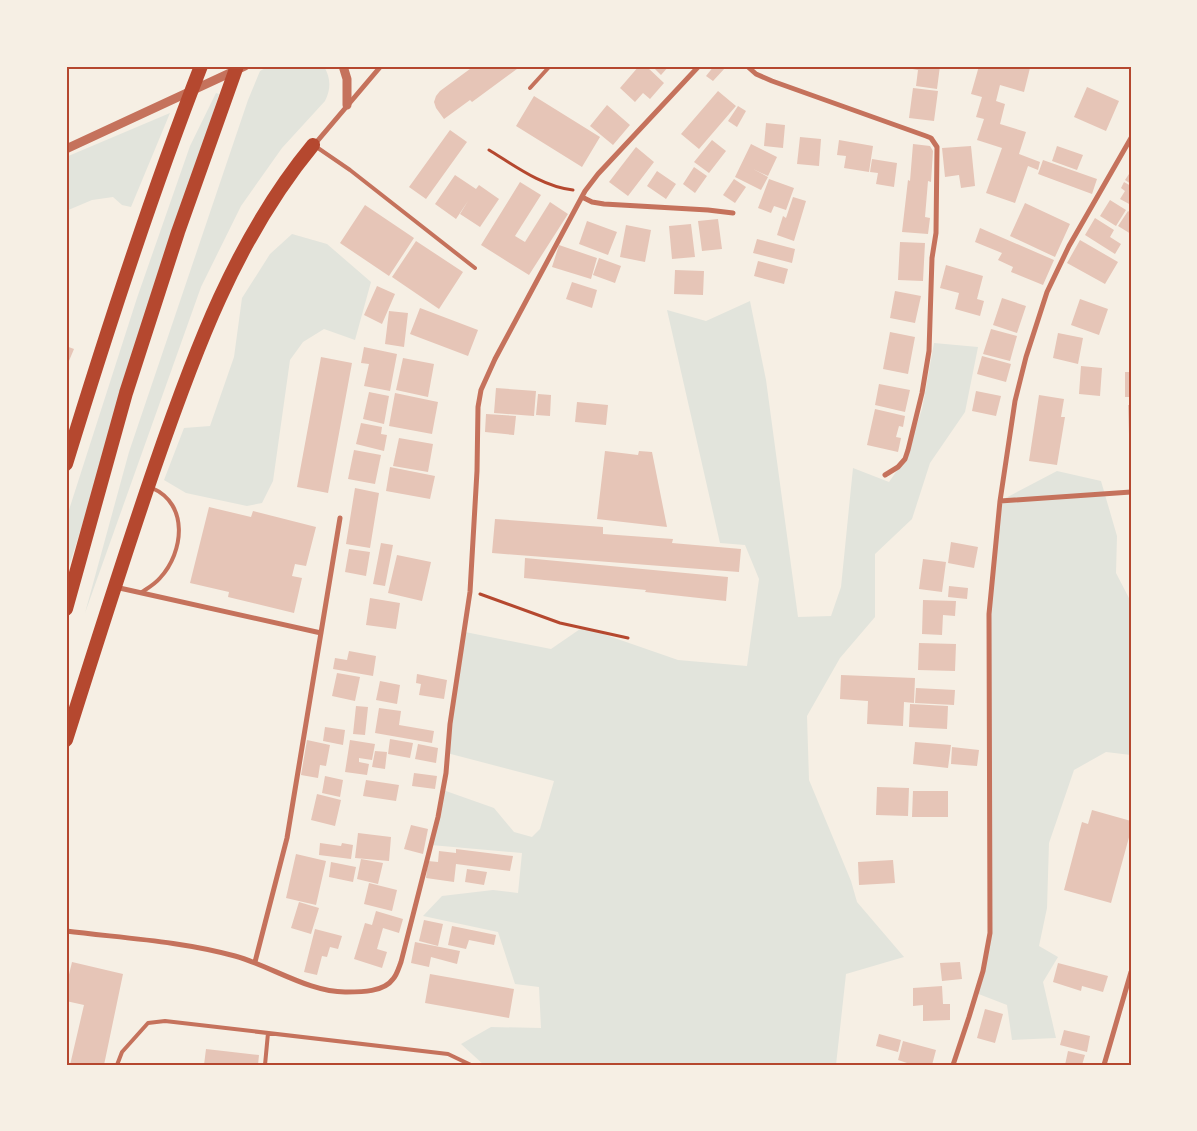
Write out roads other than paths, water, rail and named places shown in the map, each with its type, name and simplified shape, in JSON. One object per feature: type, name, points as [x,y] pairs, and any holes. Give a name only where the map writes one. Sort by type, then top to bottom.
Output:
[{"type":"highway","points":[[66,464],[99,358],[173,138],[201,66]]},
{"type":"highway","points":[[66,609],[126,393],[178,232],[238,66]]},
{"type":"highway","points":[[66,740],[114,587],[173,414],[225,285],[255,227],[292,172],[313,145]]},
{"type":"street","points":[[66,149],[245,66]]},
{"type":"street","points":[[343,66],[347,79],[347,105]]},
{"type":"street","points":[[313,145],[382,66]]},
{"type":"street","points":[[66,931],[204,948],[255,962],[310,985],[331,991],[371,990],[393,980],[401,962],[446,773],[450,724],[470,592],[481,390],[494,359],[585,191],[598,174],[699,66]]},
{"type":"street","points":[[747,66],[756,74],[772,81],[931,138],[937,147],[936,233],[932,258],[930,352],[922,393],[905,459],[898,467],[885,475]]},
{"type":"street","points":[[953,1065],[983,971],[990,932],[989,614],[1000,501],[1015,401],[1026,357],[1047,292],[1069,246],[1131,138]]},
{"type":"street","points":[[582,197],[592,202],[604,204],[708,210],[732,214]]},
{"type":"street","points":[[1000,501],[1131,492]]},
{"type":"street","points":[[255,962],[287,838],[340,518]]},
{"type":"street","points":[[114,587],[321,632]]},
{"type":"street","points":[[1104,1065],[1131,972]]},
{"type":"lane","points":[[530,88],[550,66]]},
{"type":"lane","points":[[313,145],[350,170],[475,268]]},
{"type":"lane","points":[[142,592],[160,579],[168,568],[178,544],[179,527],[177,513],[168,498],[148,486]]},
{"type":"lane","points":[[116,1065],[122,1052],[148,1023],[165,1021],[448,1054],[471,1065]]},
{"type":"lane","points":[[265,1065],[268,1033]]}]
